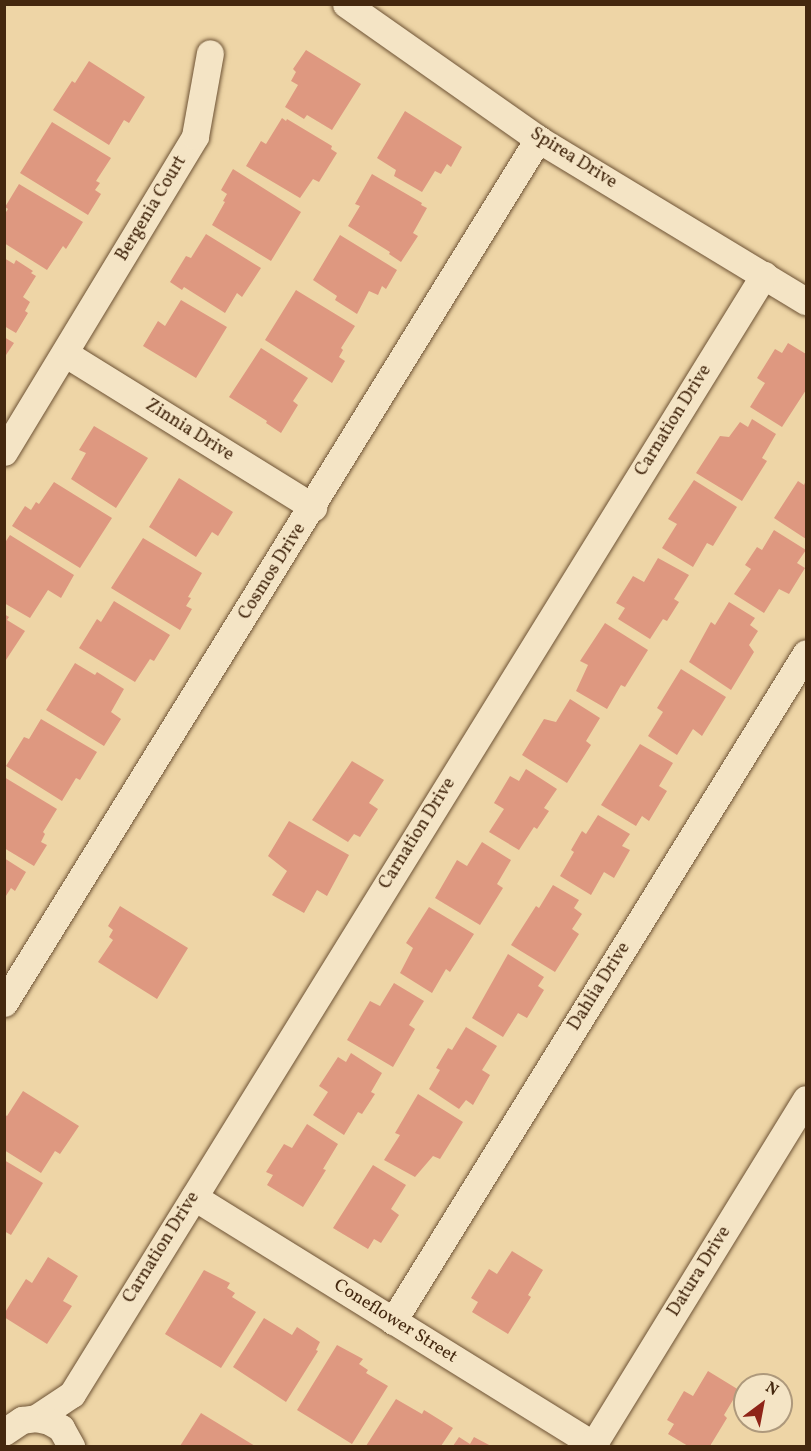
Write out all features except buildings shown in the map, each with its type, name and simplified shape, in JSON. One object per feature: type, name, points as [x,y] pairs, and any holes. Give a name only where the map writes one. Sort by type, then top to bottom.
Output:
[{"type":"street","name":"Spirea Drive","points":[[346,4],[538,139],[807,301]]},
{"type":"street","name":"Bergenia Court","points":[[4,452],[66,354],[195,136],[210,53]]},
{"type":"street","name":"Cosmos Drive","points":[[4,1003],[313,507],[538,139]]},
{"type":"street","name":"Carnation Drive","points":[[70,1443],[72,1394],[764,275]]},
{"type":"street","name":"Zinnia Drive","points":[[66,354],[313,507]]},
{"type":"street","name":"Dahlia Drive","points":[[393,1321],[807,653]]},
{"type":"street","name":"Datura Drive","points":[[595,1445],[807,1099]]},
{"type":"street","name":"Coneflower Street","points":[[194,1197],[595,1445]]},
{"type":"street","name":"Carnation Drive","points":[[17,1422],[72,1394]]},
{"type":"street","points":[[17,1422],[49,1421],[61,1428],[70,1443]]}]
